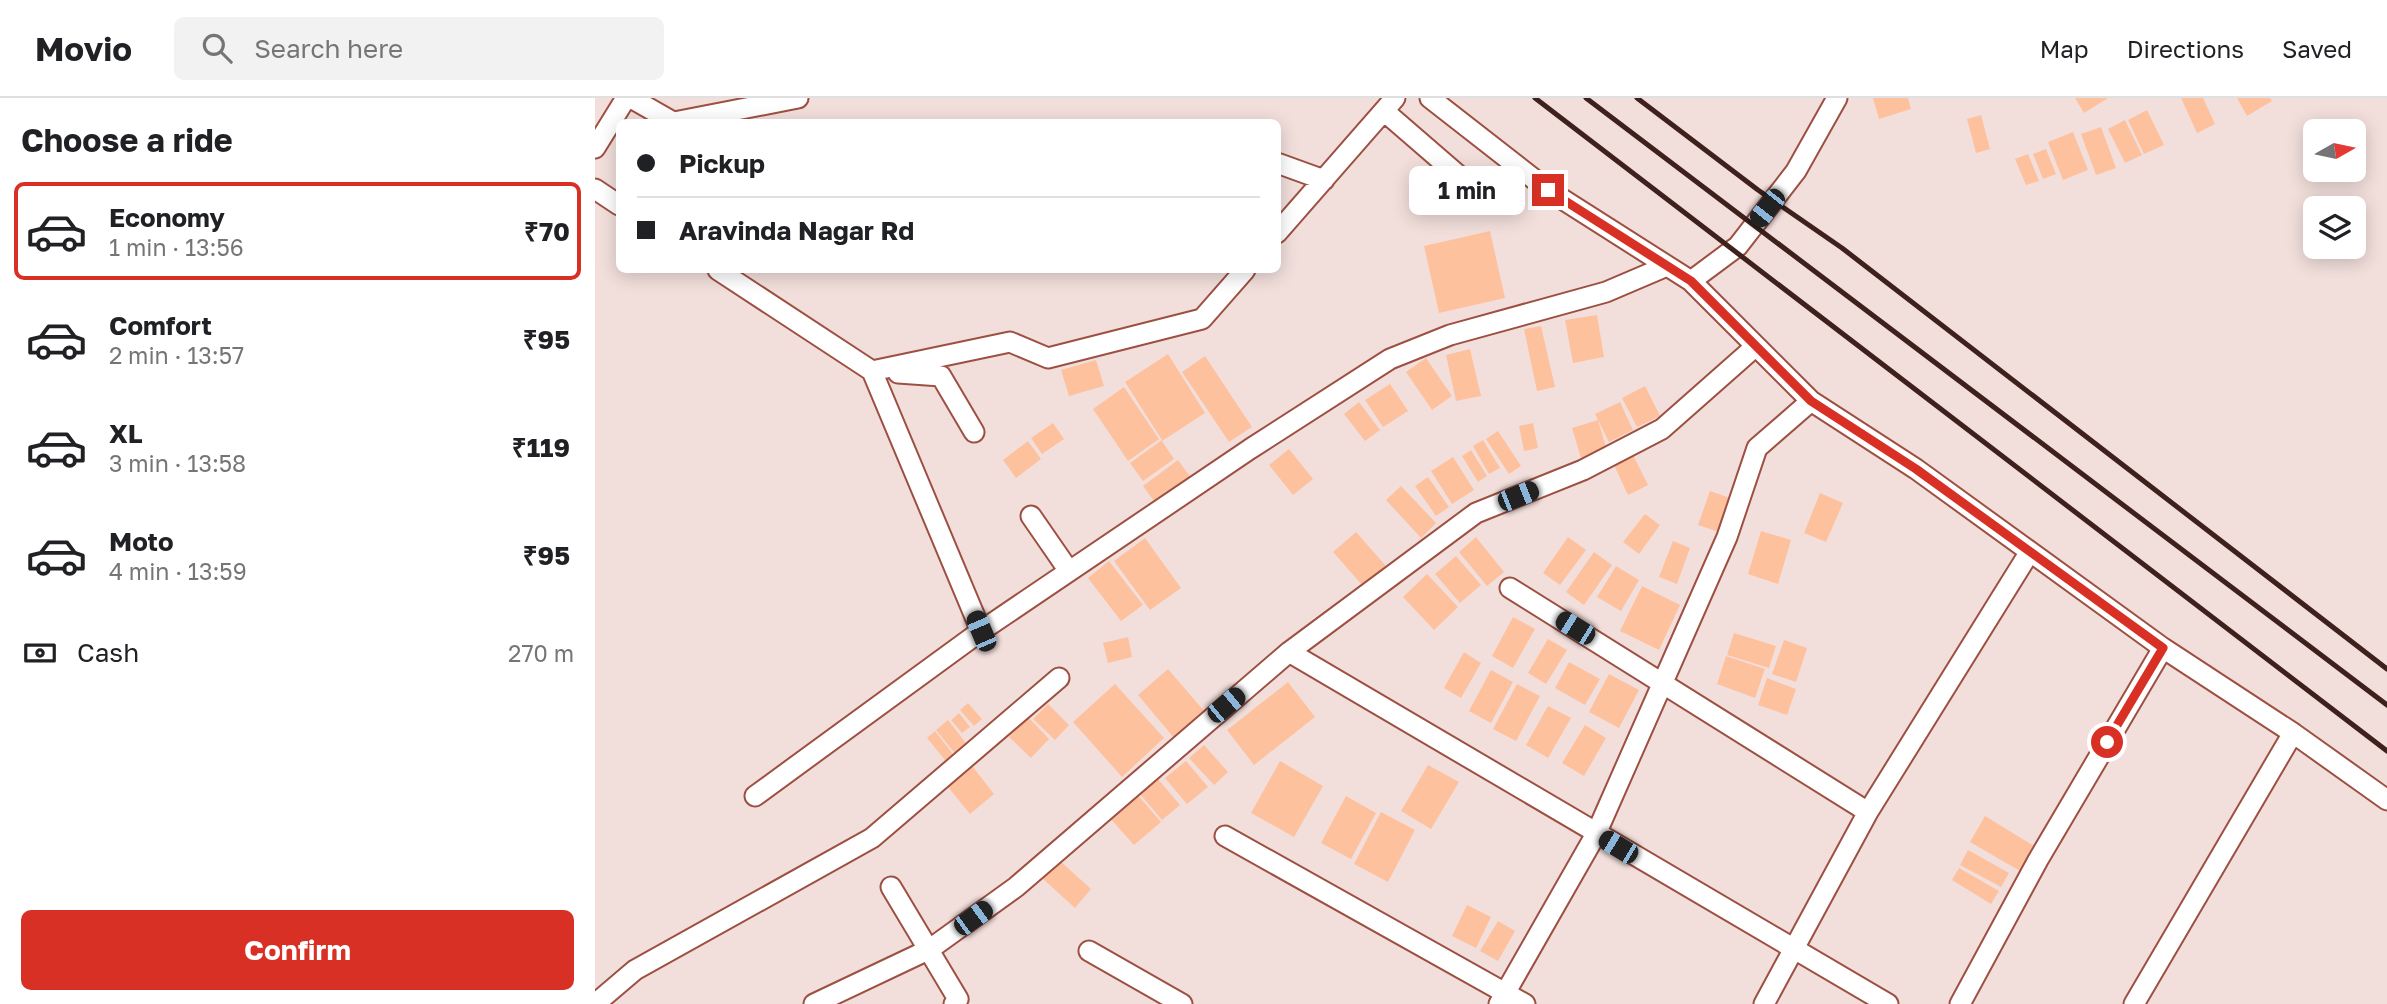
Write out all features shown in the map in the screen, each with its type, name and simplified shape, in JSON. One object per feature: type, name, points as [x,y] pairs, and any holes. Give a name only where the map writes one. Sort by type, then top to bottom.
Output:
[{"type":"street","points":[[595,148],[628,98],[667,119]]},
{"type":"street","points":[[689,119],[798,98]]},
{"type":"street","points":[[1430,98],[1548,190],[1691,281],[1811,401],[1916,469],[2163,648],[2293,733],[2387,800]]},
{"type":"street","points":[[1691,281],[1738,246],[1796,171],[1837,98]]},
{"type":"street","points":[[1281,228],[1389,104],[1473,188]]},
{"type":"street","points":[[1281,164],[1324,180]]},
{"type":"street","points":[[595,189],[616,203]]},
{"type":"street","points":[[755,796],[981,631],[1250,449],[1390,359],[1450,335],[1606,292],[1667,266]]},
{"type":"street","points":[[727,273],[872,371],[941,376],[974,432]]},
{"type":"street","points":[[872,371],[1010,342],[1048,358],[1202,319],[1242,273]]},
{"type":"street","points":[[814,1004],[930,949],[1016,887],[1289,652],[1476,513],[1583,470],[1662,429],[1756,346]]},
{"type":"street","points":[[872,371],[981,631]]},
{"type":"street","points":[[1502,999],[1596,834],[1727,537],[1757,448],[1811,401]]},
{"type":"street","points":[[1031,516],[1069,571]]},
{"type":"street","points":[[1764,1004],[1868,811],[2029,553]]},
{"type":"street","points":[[1510,588],[1868,811]]},
{"type":"street","points":[[1959,1004],[2038,860],[2163,648]]},
{"type":"street","points":[[1289,652],[1888,1004]]},
{"type":"street","points":[[595,1004],[635,970],[872,838],[1059,678]]},
{"type":"street","points":[[2140,1002],[2293,733]]},
{"type":"street","points":[[1225,836],[1502,999],[1525,1004]]},
{"type":"street","points":[[891,887],[958,999],[954,1004]]},
{"type":"street","points":[[1089,951],[1160,999],[1182,1004]]},
{"type":"building","points":[[1873,98],[1908,98],[1911,109],[1879,119]]},
{"type":"building","points":[[2075,98],[2108,98],[2084,113]]},
{"type":"building","points":[[2181,98],[2203,98],[2215,124],[2197,133]]},
{"type":"building","points":[[2237,98],[2270,98],[2272,101],[2247,116]]},
{"type":"building","points":[[2147,110],[2164,145],[2144,154],[2128,120]]},
{"type":"building","points":[[1981,115],[1990,149],[1976,153],[1967,119]]},
{"type":"building","points":[[2125,120],[2142,155],[2125,163],[2108,129]]},
{"type":"building","points":[[2101,127],[2116,168],[2096,175],[2081,134]]},
{"type":"building","points":[[2073,132],[2088,170],[2063,180],[2048,142]]},
{"type":"building","points":[[2046,149],[2056,174],[2043,179],[2033,154]]},
{"type":"building","points":[[2028,154],[2039,181],[2026,185],[2015,159]]},
{"type":"building","points":[[1490,231],[1505,298],[1439,313],[1424,246]]},
{"type":"building","points":[[1597,315],[1604,357],[1573,363],[1565,320]]},
{"type":"building","points":[[1541,326],[1555,387],[1537,391],[1524,329]]},
{"type":"building","points":[[1470,349],[1481,396],[1456,401],[1446,355]]},
{"type":"building","points":[[1168,354],[1205,413],[1162,441],[1174,459],[1143,481],[1130,463],[1162,440],[1125,382]]},
{"type":"building","points":[[1205,356],[1252,427],[1229,442],[1182,372]]},
{"type":"building","points":[[1426,358],[1452,396],[1432,410],[1406,372]]},
{"type":"building","points":[[1096,360],[1104,386],[1069,396],[1061,370]]},
{"type":"building","points":[[1390,384],[1408,411],[1383,427],[1365,400]]},
{"type":"building","points":[[1645,386],[1660,416],[1637,427],[1622,398]]},
{"type":"building","points":[[1124,387],[1159,439],[1128,461],[1093,409]]},
{"type":"building","points":[[1359,402],[1380,430],[1365,441],[1344,414]]},
{"type":"building","points":[[1620,402],[1633,430],[1609,442],[1595,414]]},
{"type":"building","points":[[1598,420],[1607,451],[1581,458],[1572,428]]},
{"type":"building","points":[[1053,423],[1064,439],[1042,454],[1031,438]]},
{"type":"building","points":[[1533,423],[1538,448],[1524,451],[1519,426]]},
{"type":"building","points":[[1498,431],[1521,466],[1509,474],[1486,439]]},
{"type":"building","points":[[1483,440],[1500,468],[1489,474],[1473,446]]},
{"type":"building","points":[[1028,441],[1041,459],[1016,478],[1003,460]]},
{"type":"building","points":[[1289,449],[1313,479],[1293,495],[1269,465]]},
{"type":"building","points":[[1471,450],[1487,476],[1478,482],[1462,456]]},
{"type":"building","points":[[1633,455],[1648,485],[1628,495],[1614,465]]},
{"type":"building","points":[[1453,457],[1474,490],[1452,504],[1431,471]]},
{"type":"building","points":[[1178,460],[1194,482],[1159,508],[1143,486]]},
{"type":"building","points":[[1428,477],[1449,507],[1436,516],[1415,486]]},
{"type":"building","points":[[1401,486],[1436,523],[1421,538],[1386,500]]},
{"type":"building","points":[[1710,491],[1730,498],[1719,532],[1698,525]]},
{"type":"building","points":[[1820,493],[1843,503],[1826,542],[1804,533]]},
{"type":"building","points":[[1645,514],[1660,525],[1639,554],[1623,542]]},
{"type":"building","points":[[1761,531],[1791,540],[1778,584],[1748,574]]},
{"type":"building","points":[[1356,532],[1386,566],[1363,586],[1333,552]]},
{"type":"building","points":[[1476,537],[1504,572],[1487,586],[1459,552]]},
{"type":"building","points":[[1568,537],[1586,550],[1560,585],[1543,573]]},
{"type":"building","points":[[1145,538],[1181,588],[1150,610],[1114,561]]},
{"type":"building","points":[[1673,541],[1690,548],[1677,584],[1659,577]]},
{"type":"building","points":[[1594,552],[1612,565],[1584,605],[1566,592]]},
{"type":"building","points":[[1456,556],[1481,585],[1460,603],[1435,574]]},
{"type":"building","points":[[1109,561],[1143,605],[1121,621],[1088,578]]},
{"type":"building","points":[[1616,566],[1639,580],[1621,611],[1597,597]]},
{"type":"building","points":[[1427,574],[1458,607],[1434,630],[1403,597]]},
{"type":"building","points":[[1642,586],[1680,605],[1659,650],[1620,631]]},
{"type":"building","points":[[1513,617],[1535,629],[1513,668],[1492,656]]},
{"type":"building","points":[[1734,633],[1776,646],[1769,668],[1727,655]]},
{"type":"building","points":[[1128,637],[1132,657],[1108,663],[1103,643]]},
{"type":"building","points":[[1548,639],[1567,650],[1546,684],[1528,673]]},
{"type":"building","points":[[1784,640],[1807,648],[1796,682],[1772,674]]},
{"type":"building","points":[[1464,652],[1481,663],[1461,698],[1444,688]]},
{"type":"building","points":[[1726,656],[1765,669],[1755,698],[1717,684]]},
{"type":"building","points":[[1569,662],[1600,679],[1585,705],[1555,688]]},
{"type":"building","points":[[1168,669],[1205,712],[1174,738],[1138,695]]},
{"type":"building","points":[[1491,670],[1513,682],[1491,723],[1469,711]]},
{"type":"building","points":[[1609,674],[1639,690],[1619,728],[1589,712]]},
{"type":"building","points":[[1767,678],[1796,689],[1787,715],[1758,705]]},
{"type":"building","points":[[1288,682],[1315,717],[1254,765],[1227,730]]},
{"type":"building","points":[[1115,684],[1164,738],[1122,777],[1073,722]]},
{"type":"building","points":[[1517,684],[1540,696],[1516,741],[1493,729]]},
{"type":"building","points":[[968,703],[982,719],[974,726],[960,710]]},
{"type":"building","points":[[1048,704],[1069,725],[1055,740],[1033,719]]},
{"type":"building","points":[[1548,706],[1571,718],[1548,758],[1526,745]]},
{"type":"building","points":[[959,713],[970,727],[962,733],[951,720]]},
{"type":"building","points":[[1028,717],[1049,739],[1031,758],[1009,737]]},
{"type":"building","points":[[948,720],[969,747],[957,756],[936,730]]},
{"type":"building","points":[[1585,725],[1606,738],[1584,776],[1562,763]]},
{"type":"building","points":[[935,731],[953,754],[945,760],[927,738]]},
{"type":"building","points":[[1204,745],[1228,772],[1214,785],[1189,758]]},
{"type":"building","points":[[1186,761],[1208,787],[1187,804],[1165,778]]},
{"type":"building","points":[[1280,761],[1323,786],[1294,837],[1251,813]]},
{"type":"building","points":[[969,762],[994,794],[970,814],[944,782]]},
{"type":"building","points":[[1428,765],[1459,782],[1431,829],[1401,811]]},
{"type":"building","points":[[1158,779],[1180,805],[1162,820],[1140,794]]},
{"type":"building","points":[[1136,793],[1161,822],[1134,845],[1109,817]]},
{"type":"building","points":[[1346,796],[1376,813],[1351,859],[1321,843]]},
{"type":"building","points":[[1381,812],[1415,830],[1388,882],[1354,864]]},
{"type":"building","points":[[1985,816],[2034,846],[2020,871],[1970,842]]},
{"type":"building","points":[[1968,850],[2009,873],[2001,887],[1960,865]]},
{"type":"building","points":[[1059,860],[1091,889],[1075,908],[1042,878]]},
{"type":"building","points":[[1959,868],[1999,891],[1991,904],[1952,880]]},
{"type":"building","points":[[1467,905],[1491,917],[1476,948],[1452,936]]},
{"type":"building","points":[[1498,921],[1515,931],[1498,961],[1480,951]]},
{"type":"railway","points":[[1535,98],[2387,751]]},
{"type":"railway","points":[[1586,98],[2387,705]]},
{"type":"railway","points":[[1637,98],[1758,190],[1842,248],[2387,669]]},
{"type":"route","points":[[1548,190],[1691,281],[1811,401],[1916,469],[2163,648],[2107,742]]}]
